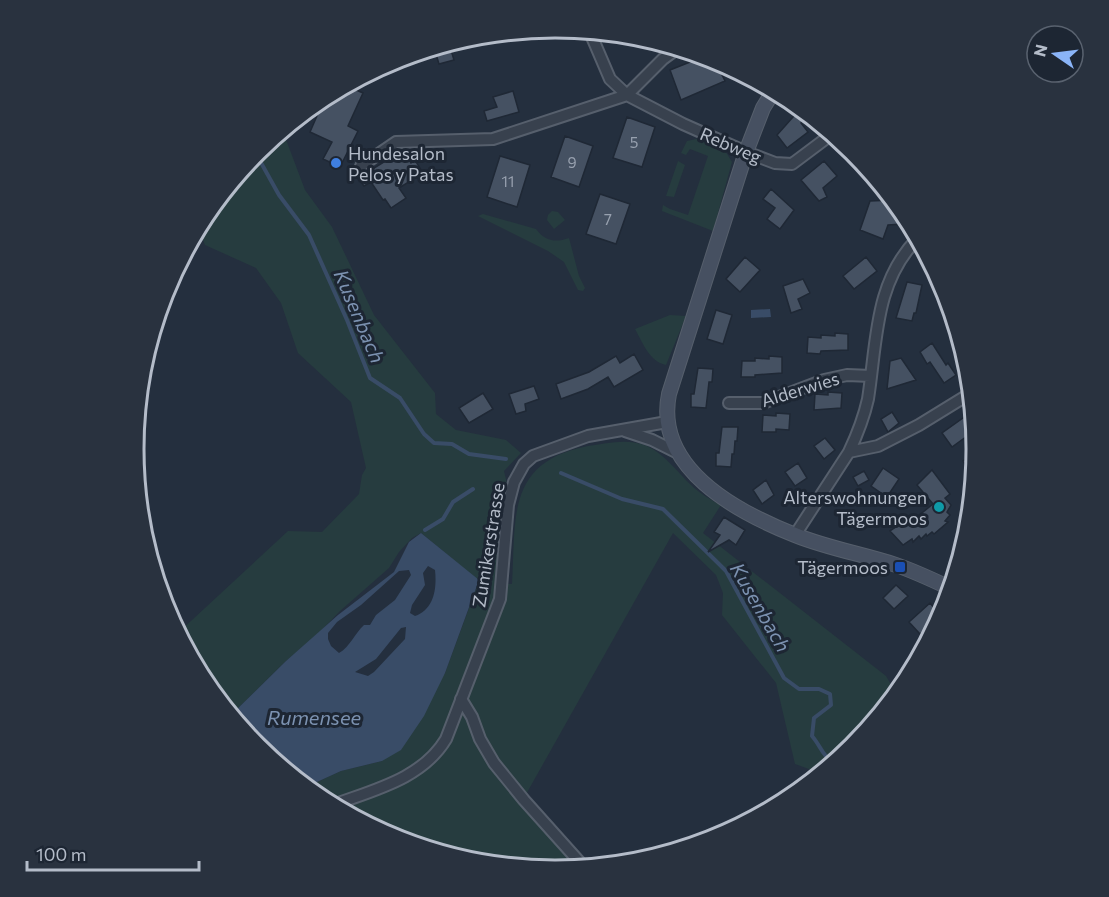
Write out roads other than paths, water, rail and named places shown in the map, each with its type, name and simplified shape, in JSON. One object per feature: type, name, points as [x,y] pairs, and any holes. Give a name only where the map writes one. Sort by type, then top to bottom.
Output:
[{"type":"main road","points":[[769,99],[746,152],[671,386],[666,409],[667,422],[674,443],[692,472],[725,500],[752,515],[795,535],[897,566],[942,585]]},
{"type":"street","points":[[593,39],[610,79],[627,95]]},
{"type":"street","points":[[361,165],[396,142],[493,139],[627,95],[669,54]]},
{"type":"street","name":"Rebweg","points":[[627,95],[682,124],[775,163],[792,164],[825,139]]},
{"type":"street","points":[[795,535],[849,452],[859,429],[867,402],[880,309],[885,290],[903,255],[911,246]]},
{"type":"street","name":"Alderwies","points":[[729,403],[763,403],[824,380],[847,375],[871,376]]},
{"type":"street","points":[[849,452],[878,446],[919,425],[962,398]]},
{"type":"street","name":"Zumikerstrasse","points":[[345,801],[402,778],[430,760],[446,739],[500,599],[508,505],[514,482],[524,464],[533,456],[562,444],[619,430],[667,422]]},
{"type":"street","points":[[619,430],[652,440],[680,454]]},
{"type":"street","points":[[461,699],[494,763],[577,859]]},
{"type":"water","points":[[770,309],[771,317],[751,318],[751,310]]},
{"type":"water","name":"Rumensee","points":[[421,533],[479,580],[445,673],[424,716],[401,750],[382,761],[341,771],[315,783],[284,758],[237,709],[338,615],[394,572],[409,542]],"holes":[[[428,566],[435,570],[433,598],[426,609],[415,616],[410,613],[412,605],[425,585],[423,573]],[[409,570],[411,575],[395,600],[376,615],[370,625],[364,625],[339,653],[331,646],[328,633],[337,622],[361,605],[399,571]],[[406,627],[405,639],[374,672],[368,676],[355,672],[376,659],[401,628]]]},
{"type":"waterway","name":"Kusenbach","points":[[260,162],[279,195],[309,235],[370,378],[400,398],[424,434],[434,443],[452,444],[469,454],[506,459]]},
{"type":"waterway","name":"Kusenbach","points":[[561,473],[622,499],[663,509],[726,571],[784,678],[799,689],[819,689],[830,694],[831,705],[814,718],[812,736],[827,757]]},
{"type":"waterway","points":[[425,530],[443,519],[453,502],[473,489]]},
{"type":"place","name":"Hundesalon Pelos y Patas","points":[[336,163]]},
{"type":"place","name":"Alterswohnungen Tägermoos","points":[[939,507]]},
{"type":"place","name":"Tägermoos","points":[[900,567]]}]
